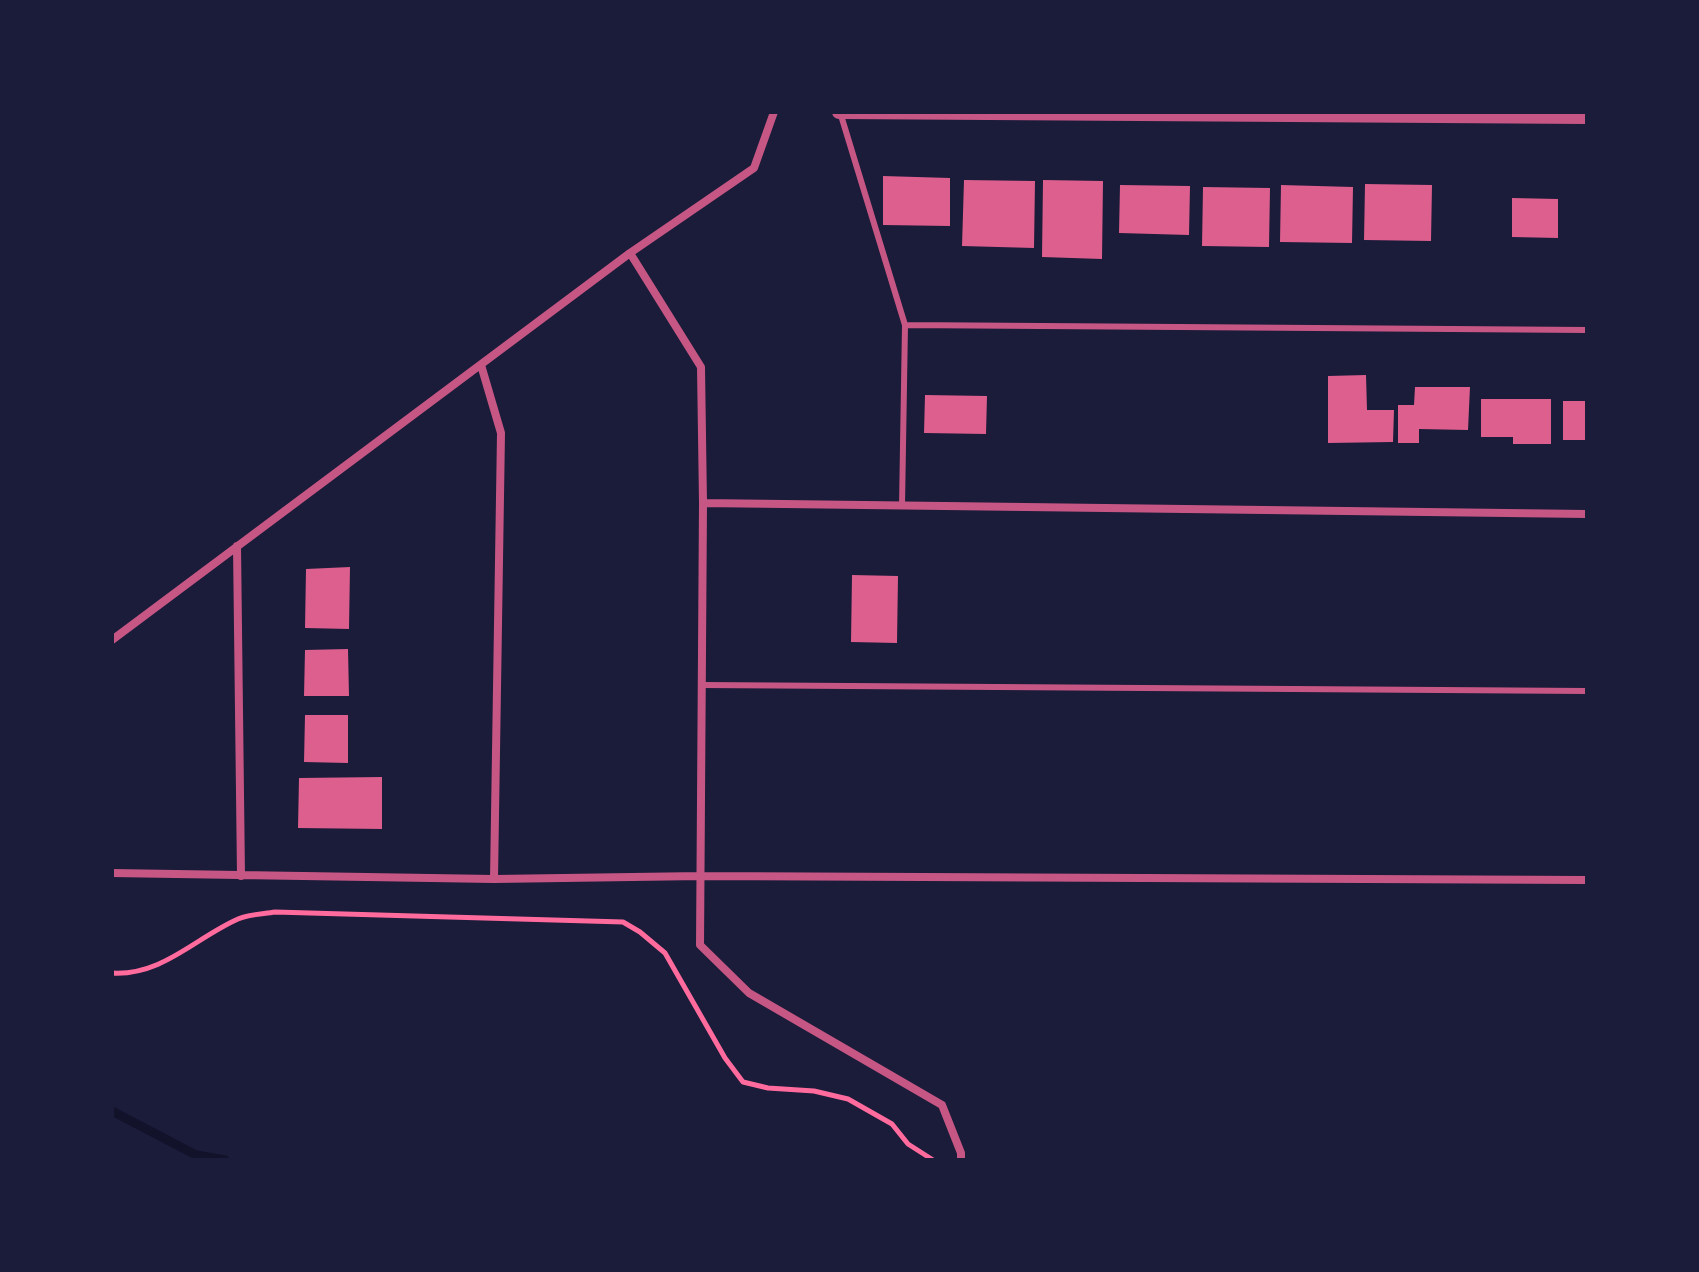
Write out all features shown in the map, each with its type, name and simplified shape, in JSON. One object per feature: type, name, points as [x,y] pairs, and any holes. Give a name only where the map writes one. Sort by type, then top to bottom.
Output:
[{"type":"street","points":[[112,640],[630,253],[754,168],[774,112]]},
{"type":"street","points":[[839,112],[1587,117]]},
{"type":"street","points":[[630,253],[701,367],[700,945],[749,993],[942,1105],[961,1160]]},
{"type":"street","points":[[481,365],[501,433],[494,879]]},
{"type":"street","points":[[703,503],[1587,514]]},
{"type":"street","points":[[237,546],[241,876]]},
{"type":"street","points":[[112,873],[494,879],[701,876],[1587,880]]},
{"type":"lane","points":[[839,112],[905,325],[902,506]]},
{"type":"lane","points":[[905,325],[1587,330]]},
{"type":"lane","points":[[702,685],[1587,691]]},
{"type":"path","points":[[112,973],[146,970],[178,955],[239,918],[275,912],[623,922],[665,953],[725,1058],[743,1082],[768,1088],[814,1091],[848,1099],[892,1124],[908,1144],[933,1160]]},
{"type":"building","points":[[883,176],[950,178],[950,226],[883,225]]},
{"type":"building","points":[[964,180],[1035,181],[1034,248],[962,246]]},
{"type":"building","points":[[1043,180],[1103,181],[1102,259],[1042,257]]},
{"type":"building","points":[[1365,184],[1432,185],[1431,241],[1364,240]]},
{"type":"building","points":[[1120,185],[1190,186],[1189,235],[1119,233]]},
{"type":"building","points":[[1281,185],[1353,187],[1352,243],[1280,242]]},
{"type":"building","points":[[1203,187],[1270,188],[1269,247],[1202,246]]},
{"type":"building","points":[[1512,198],[1558,199],[1558,238],[1512,237]]},
{"type":"building","points":[[1366,375],[1367,410],[1394,410],[1393,442],[1328,443],[1328,376]]},
{"type":"building","points":[[1415,387],[1470,387],[1468,430],[1419,429],[1419,443],[1398,443],[1398,405],[1414,405]]},
{"type":"building","points":[[925,395],[987,396],[986,434],[924,433]]},
{"type":"building","points":[[1481,399],[1551,399],[1551,444],[1513,444],[1513,437],[1481,437]]},
{"type":"building","points":[[1563,401],[1587,401],[1587,440],[1563,440]]},
{"type":"building","points":[[350,567],[349,629],[305,628],[306,569]]},
{"type":"building","points":[[852,575],[898,576],[897,643],[851,642]]},
{"type":"building","points":[[348,649],[349,696],[304,696],[305,650]]},
{"type":"building","points":[[305,715],[348,715],[348,763],[304,762]]},
{"type":"building","points":[[382,777],[382,829],[298,828],[299,778]]},
{"type":"waterway","points":[[112,1111],[196,1155],[225,1160]]}]
